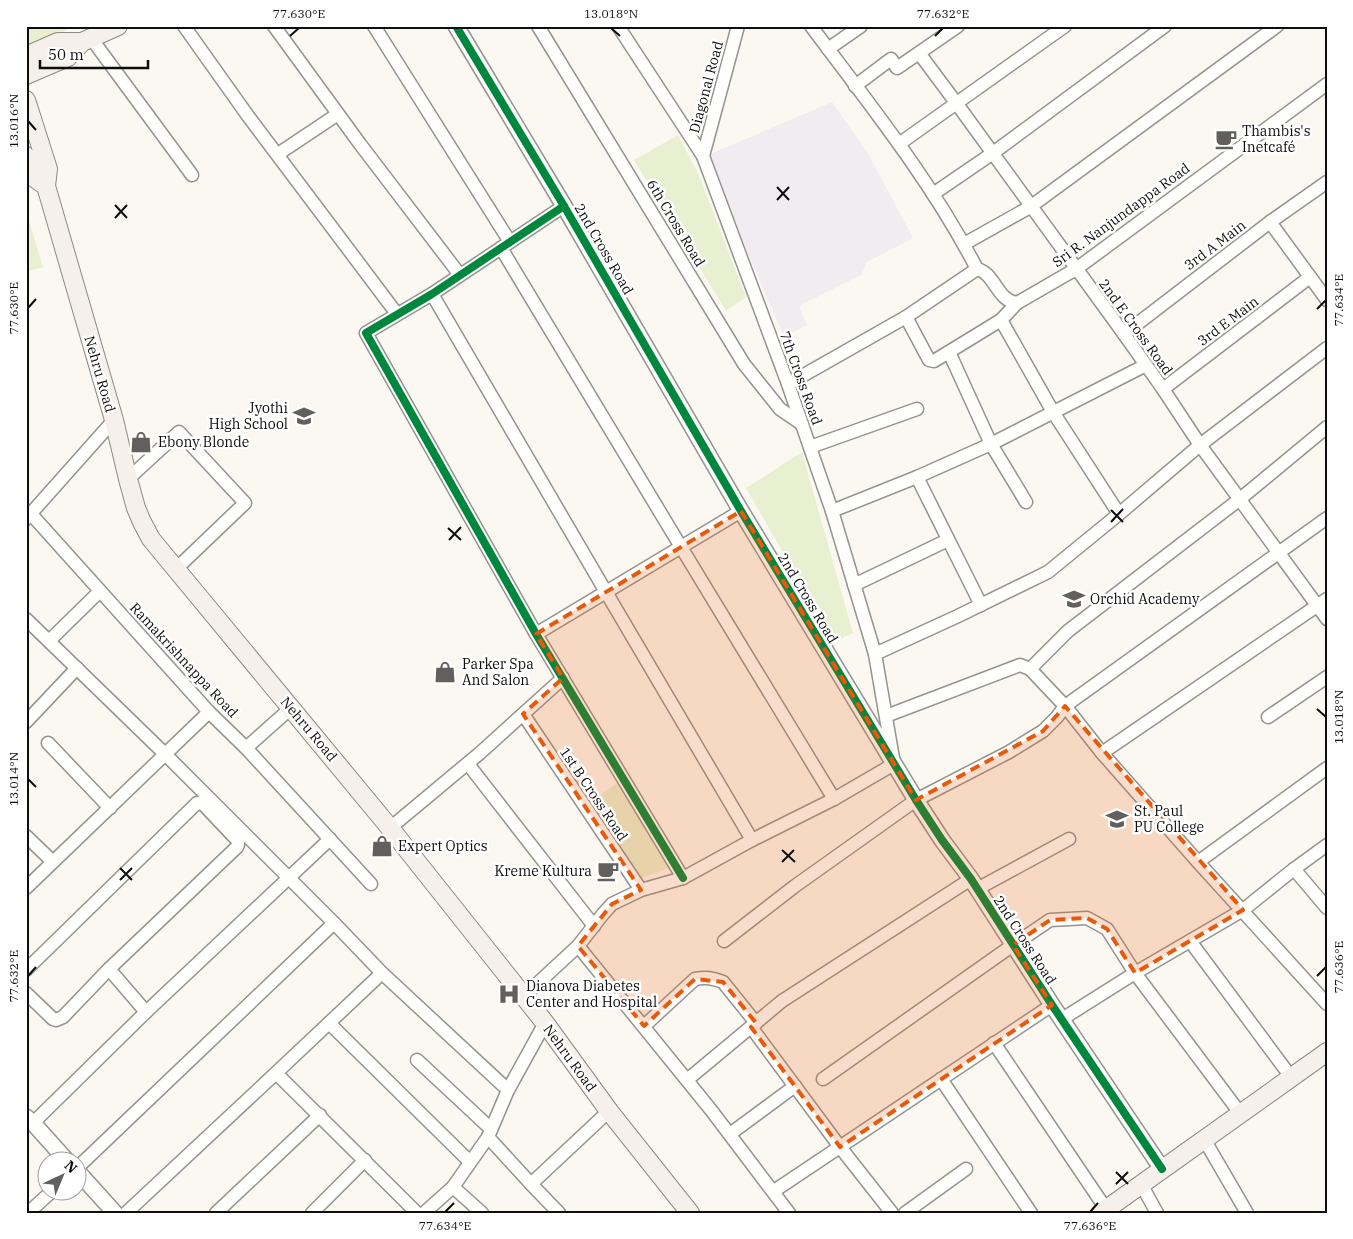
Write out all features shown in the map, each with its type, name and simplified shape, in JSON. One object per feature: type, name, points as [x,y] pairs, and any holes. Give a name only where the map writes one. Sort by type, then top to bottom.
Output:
[{"type":"main road","points":[[26,56],[58,42],[86,40],[118,26]]},
{"type":"main road","points":[[26,75],[68,57],[86,40]]},
{"type":"main road","name":"Nehru Road","points":[[26,100],[48,169],[46,186],[114,420],[136,508],[151,539],[390,828],[545,1022],[609,1111],[690,1213]]},
{"type":"main road","name":"Nehru Road","points":[[26,156],[33,177],[46,186]]},
{"type":"main road","points":[[1104,1211],[1327,1052]]},
{"type":"street","points":[[184,26],[248,116],[397,314]]},
{"type":"street","points":[[274,26],[460,275]]},
{"type":"street","points":[[374,26],[506,245],[681,547],[834,800]]},
{"type":"street","name":"2nd Cross Road","points":[[456,26],[564,206],[741,511],[916,800],[974,884],[1052,1005],[1162,1169]]},
{"type":"street","name":"6th Cross Road","points":[[538,26],[744,364],[780,409],[802,424]]},
{"type":"street","name":"7th Cross Road","points":[[618,26],[703,156],[788,384],[832,510],[876,654],[894,764]]},
{"type":"street","name":"Diagonal Road","points":[[703,156],[738,26]]},
{"type":"street","points":[[811,26],[899,144],[933,194],[977,269],[985,273],[1005,298],[1018,303]]},
{"type":"street","points":[[828,49],[861,26]]},
{"type":"street","points":[[855,86],[891,59],[897,68],[958,26]]},
{"type":"street","points":[[899,144],[1065,26]]},
{"type":"street","points":[[933,194],[993,153],[1165,26]]},
{"type":"street","points":[[964,244],[1030,207],[1277,26]]},
{"type":"street","points":[[86,40],[192,175]]},
{"type":"street","name":"2nd E Cross Road","points":[[919,54],[1124,334],[1200,445],[1278,552],[1322,602],[1327,619]]},
{"type":"street","name":"Sri R. Nanjundappa Road","points":[[906,317],[929,360],[934,361],[1001,320],[1018,303],[1076,269],[1327,84]]},
{"type":"street","points":[[278,154],[338,114]]},
{"type":"street","name":"3rd A Main","points":[[1124,334],[1270,222],[1327,182]]},
{"type":"street","points":[[564,206],[432,294],[366,333],[536,634],[683,878]]},
{"type":"street","points":[[1270,222],[1327,300]]},
{"type":"street","points":[[788,384],[906,317],[977,269]]},
{"type":"street","name":"3rd E Main","points":[[1163,389],[1310,277]]},
{"type":"street","points":[[432,294],[752,840]]},
{"type":"street","points":[[1001,320],[1053,412],[1119,514]]},
{"type":"street","points":[[876,654],[1048,572],[1200,445],[1327,348]]},
{"type":"street","points":[[949,352],[991,444],[1026,502]]},
{"type":"street","points":[[832,510],[917,477],[991,444],[1146,365]]},
{"type":"street","points":[[810,446],[917,409]]},
{"type":"street","points":[[28,516],[114,420]]},
{"type":"street","points":[[1030,669],[1068,631],[1240,499],[1327,427]]},
{"type":"street","points":[[128,479],[179,432],[245,503],[176,569]]},
{"type":"street","points":[[917,477],[980,605]]},
{"type":"street","points":[[536,634],[741,511]]},
{"type":"street","name":"Ramakrishnappa Road","points":[[28,516],[100,591],[209,712],[246,748],[371,884]]},
{"type":"street","points":[[724,941],[795,886],[916,800],[1009,752],[1043,731],[1065,706],[1327,518]]},
{"type":"street","points":[[854,585],[948,540]]},
{"type":"street","points":[[49,641],[100,591]]},
{"type":"street","points":[[1102,753],[1322,602]]},
{"type":"street","points":[[27,622],[165,754],[382,973],[508,1090]]},
{"type":"street","points":[[886,716],[1020,665],[1030,669],[1065,706],[1102,753],[1198,862],[1327,1004]]},
{"type":"street","points":[[26,722],[77,668]]},
{"type":"street","points":[[1268,717],[1327,677]]},
{"type":"street","points":[[390,828],[468,764],[562,678]]},
{"type":"street","points":[[246,748],[291,708]]},
{"type":"street","points":[[26,888],[209,712]]},
{"type":"street","name":"1st B Cross Road","points":[[523,714],[641,890]]},
{"type":"street","points":[[48,743],[110,808]]},
{"type":"street","points":[[468,764],[594,926]]},
{"type":"street","points":[[524,996],[578,946],[612,904],[641,890],[683,878],[752,840],[834,800],[894,764]]},
{"type":"street","points":[[1198,862],[1327,768]]},
{"type":"street","points":[[26,970],[197,804],[201,803],[238,841],[238,845],[60,1018],[53,1019],[26,992]]},
{"type":"street","points":[[26,836],[53,862]]},
{"type":"street","points":[[58,1152],[29,1121],[330,839]]},
{"type":"street","points":[[687,1080],[782,1001],[974,884],[1069,839]]},
{"type":"street","points":[[1062,1019],[1243,910],[1294,869],[1327,846]]},
{"type":"street","points":[[1294,869],[1327,908]]},
{"type":"street","points":[[823,1079],[1013,944],[1050,920],[1087,918],[1107,928],[1135,974],[1240,1113]]},
{"type":"street","points":[[88,1157],[334,923]]},
{"type":"street","points":[[1190,941],[1291,1077]]},
{"type":"street","points":[[578,946],[730,1134],[789,1213]]},
{"type":"street","points":[[109,969],[146,1012]]},
{"type":"street","points":[[126,1213],[382,973]]},
{"type":"street","points":[[644,1026],[695,978],[707,977],[724,982],[840,1147],[892,1213]]},
{"type":"street","points":[[774,1191],[1052,1005]]},
{"type":"street","points":[[424,1213],[453,1187],[489,1133],[508,1090],[545,1022]]},
{"type":"street","points":[[329,1023],[470,1162]]},
{"type":"street","points":[[994,1043],[1104,1211]]},
{"type":"street","points":[[417,1060],[489,1133],[531,1184],[559,1213]]},
{"type":"street","points":[[276,1073],[417,1213]]},
{"type":"street","points":[[941,1079],[1031,1213]]},
{"type":"street","points":[[730,1134],[796,1086]]},
{"type":"street","points":[[531,1184],[609,1111]]},
{"type":"street","points":[[216,1213],[320,1116]]},
{"type":"street","points":[[1204,1139],[1248,1213]]},
{"type":"street","points":[[312,1213],[365,1160]]},
{"type":"street","points":[[905,1213],[966,1169]]},
{"type":"street","points":[[88,1183],[115,1213]]},
{"type":"street","points":[[1141,1184],[1158,1213]]},
{"type":"street","points":[[453,1187],[482,1213]]},
{"type":"street","points":[[28,1213],[40,1202]]},
{"type":"highlighted area","points":[[741,511],[916,800],[1043,731],[1065,706],[1243,910],[1135,973],[1107,929],[1087,918],[1050,920],[1013,945],[1052,1005],[840,1147],[751,1027],[756,1023],[723,982],[695,979],[644,1026],[578,946],[612,904],[641,890],[523,714],[563,678],[536,634]]},
{"type":"shaded area","points":[[832,102],[869,155],[913,238],[867,262],[861,275],[799,306],[807,325],[784,337],[706,156]]},
{"type":"green space","points":[[26,26],[76,26],[26,48]]},
{"type":"green space","points":[[678,135],[698,173],[746,297],[726,311],[634,160]]},
{"type":"green space","points":[[26,211],[43,267],[26,272]]},
{"type":"green space","points":[[802,452],[853,633],[834,642],[746,488]]},
{"type":"green space","points":[[622,779],[671,867],[642,878],[591,802]]},
{"type":"cycle path","points":[[456,26],[564,206],[741,511],[916,800],[942,840],[971,879],[1052,1005],[1162,1169]]},
{"type":"cycle path","points":[[564,206],[432,294],[366,333],[536,634],[683,878]]},
{"type":"place","name":"Thambis's Inetcafé","points":[[1226,139]]},
{"type":"place","name":"Jyothi High School","points":[[304,416]]},
{"type":"place","name":"Ebony Blonde","points":[[141,442]]},
{"type":"place","name":"Orchid Academy","points":[[1074,599]]},
{"type":"place","name":"Parker Spa And Salon","points":[[445,672]]},
{"type":"place","name":"St. Paul PU College","points":[[1117,819]]},
{"type":"place","name":"Expert Optics","points":[[382,846]]},
{"type":"place","name":"Kreme Kultura","points":[[608,871]]},
{"type":"place","name":"Dianova Diabetes Center and Hospital","points":[[509,994]]}]
